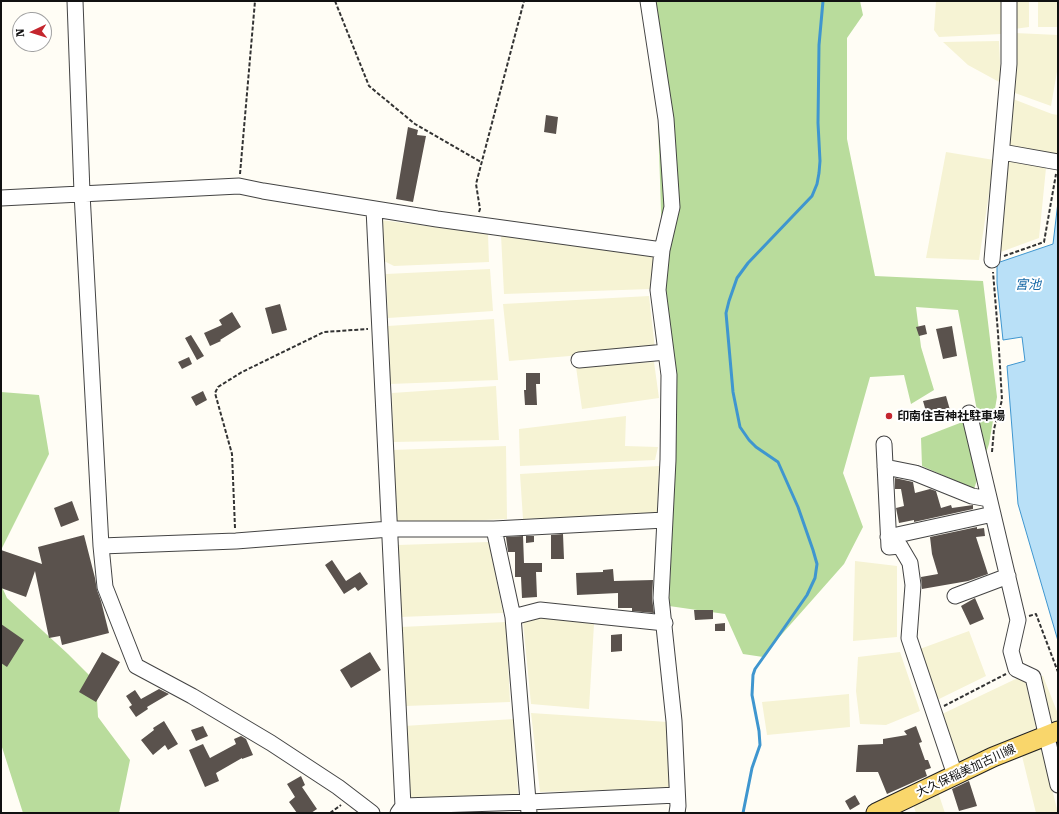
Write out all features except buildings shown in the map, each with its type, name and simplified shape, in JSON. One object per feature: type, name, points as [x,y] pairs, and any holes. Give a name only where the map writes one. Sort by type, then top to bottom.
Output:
[{"type":"main road","name":"大久保稲美加古川線","points":[[876,813],[993,757],[1052,733]]},
{"type":"street","points":[[75,1],[82,193],[101,546],[105,587],[136,666],[192,696],[271,743],[372,813]]},
{"type":"street","points":[[648,1],[666,119],[672,206],[662,250],[658,290],[669,375],[668,460],[661,598],[665,622],[674,721],[677,813]]},
{"type":"street","points":[[992,260],[1010,64],[1009,1]]},
{"type":"street","points":[[1002,152],[1058,162]]},
{"type":"street","points":[[1,198],[239,186],[475,225],[662,250]]},
{"type":"street","points":[[374,209],[390,529],[400,810],[529,808],[677,795]]},
{"type":"street","points":[[579,360],[666,352]]},
{"type":"street","points":[[968,413],[1018,620],[1011,651],[1016,669],[1033,677],[1052,733],[1058,784]]},
{"type":"street","points":[[884,444],[889,547],[900,546],[910,563],[913,585],[908,638],[955,775]]},
{"type":"street","points":[[885,467],[915,473],[972,496],[989,499]]},
{"type":"street","points":[[888,537],[993,514]]},
{"type":"street","points":[[101,546],[236,541],[390,529],[494,529],[665,520]]},
{"type":"street","points":[[494,529],[513,617],[529,808]]},
{"type":"street","points":[[955,596],[1008,576]]},
{"type":"street","points":[[513,617],[540,610],[665,622]]},
{"type":"path","points":[[239,186],[255,1]]},
{"type":"path","points":[[334,1],[369,86],[415,124],[481,162]]},
{"type":"path","points":[[475,225],[480,209],[476,184],[524,1]]},
{"type":"path","points":[[991,457],[994,429],[1002,400],[992,260],[1044,242],[1056,171],[1058,171]]},
{"type":"path","points":[[236,541],[232,454],[215,393],[218,387],[242,372],[324,332],[379,328]]},
{"type":"path","points":[[1036,614],[1058,672]]},
{"type":"path","points":[[934,712],[1016,669]]},
{"type":"shaded area","points":[[936,1],[1001,1],[1001,34],[939,37],[934,30]]},
{"type":"shaded area","points":[[1014,1],[1029,1],[1029,27],[1014,29]]},
{"type":"shaded area","points":[[1038,1],[1058,1],[1058,27],[1038,27]]},
{"type":"shaded area","points":[[1015,33],[1058,35],[1058,66],[1051,106],[1015,93],[1013,78]]},
{"type":"shaded area","points":[[999,41],[1001,83],[968,65],[943,42]]},
{"type":"shaded area","points":[[1013,99],[1058,115],[1058,156],[1008,147]]},
{"type":"shaded area","points":[[946,152],[994,160],[979,260],[926,258]]},
{"type":"shaded area","points":[[1005,158],[1046,168],[1039,238],[998,253]]},
{"type":"shaded area","points":[[381,220],[488,234],[489,262],[394,266],[384,261]]},
{"type":"shaded area","points":[[501,235],[655,256],[651,289],[504,294]]},
{"type":"shaded area","points":[[490,269],[493,311],[388,318],[386,274]]},
{"type":"shaded area","points":[[649,296],[655,349],[509,361],[503,304]]},
{"type":"shaded area","points":[[494,319],[498,380],[389,384],[388,326]]},
{"type":"shaded area","points":[[654,362],[659,398],[582,409],[576,367]]},
{"type":"shaded area","points":[[496,386],[499,440],[393,442],[392,393]]},
{"type":"shaded area","points":[[626,416],[625,446],[658,447],[655,460],[520,466],[519,429]]},
{"type":"shaded area","points":[[506,446],[507,519],[396,524],[392,450]]},
{"type":"shaded area","points":[[659,466],[657,514],[523,519],[520,474]]},
{"type":"shaded area","points":[[489,542],[503,613],[400,617],[398,545]]},
{"type":"shaded area","points":[[855,561],[897,566],[897,637],[853,641]]},
{"type":"shaded area","points":[[540,616],[594,624],[589,709],[531,704],[523,622]]},
{"type":"shaded area","points":[[506,622],[510,702],[406,706],[401,627]]},
{"type":"shaded area","points":[[969,631],[986,676],[937,700],[917,650]]},
{"type":"shaded area","points":[[900,652],[920,711],[886,725],[860,724],[856,691],[858,657]]},
{"type":"shaded area","points":[[1024,675],[1036,728],[957,762],[940,715]]},
{"type":"shaded area","points":[[1036,676],[1043,676],[1058,714],[1058,724],[1050,726]]},
{"type":"shaded area","points":[[849,694],[850,727],[767,735],[762,702]]},
{"type":"shaded area","points":[[531,713],[668,722],[670,788],[540,792]]},
{"type":"shaded area","points":[[514,719],[518,794],[410,800],[404,726]]},
{"type":"shaded area","points":[[1041,745],[1058,813],[1036,813],[1021,752]]},
{"type":"shaded area","points":[[938,792],[945,813],[916,813],[913,804]]},
{"type":"green space","points":[[650,1],[860,1],[863,15],[847,38],[847,139],[875,276],[983,281],[997,397],[989,444],[974,489],[922,466],[921,438],[978,416],[958,310],[916,307],[921,347],[934,390],[911,404],[904,375],[870,377],[843,473],[863,527],[844,564],[763,657],[743,654],[725,614],[669,606],[677,420],[664,303],[655,27]]},
{"type":"green space","points":[[1,392],[39,395],[49,454],[1,550]]},
{"type":"green space","points":[[1,585],[7,598],[96,682],[98,717],[130,760],[119,813],[23,813],[1,744]]},
{"type":"water","name":"宮池","points":[[1058,202],[1058,641],[1018,504],[1007,366],[1025,361],[1022,337],[1003,340],[997,283],[997,263],[1053,244]]},
{"type":"waterway","points":[[743,813],[752,768],[760,745],[759,731],[752,695],[753,675],[755,669],[807,595],[815,578],[817,564],[798,507],[778,462],[756,447],[740,427],[733,392],[726,313],[737,278],[748,263],[812,196],[817,184],[820,161],[818,123],[819,45],[823,1]]},
{"type":"place","name":"印南住吉神社駐車場","points":[[889,416]]}]
